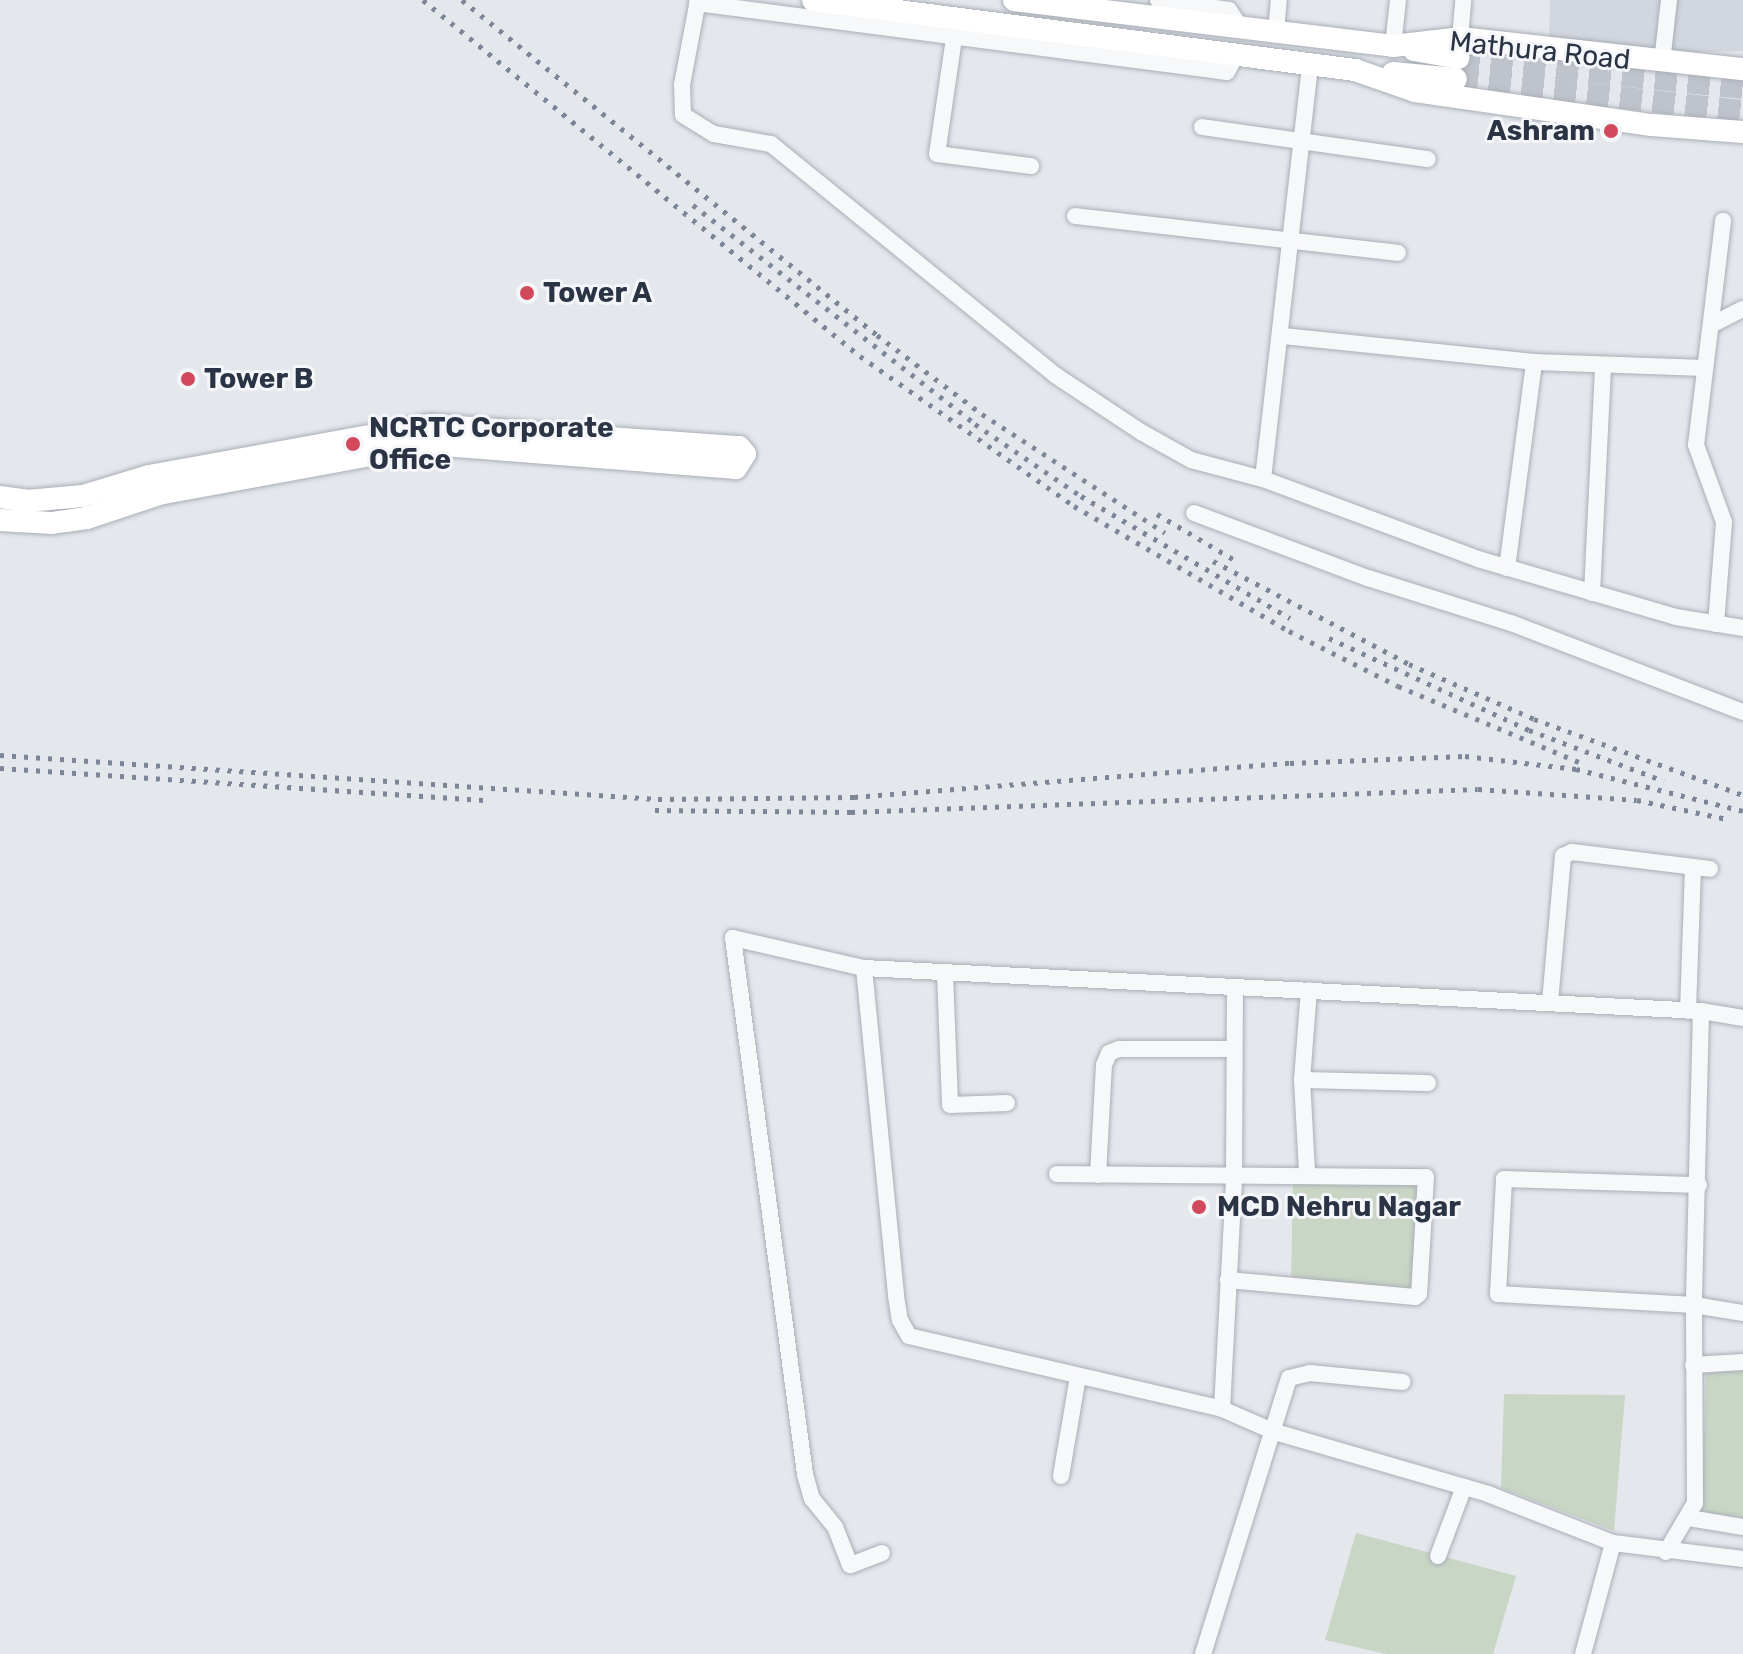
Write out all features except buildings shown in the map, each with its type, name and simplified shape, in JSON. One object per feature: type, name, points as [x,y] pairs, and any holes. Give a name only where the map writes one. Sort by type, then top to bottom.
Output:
[{"type":"main road","name":"Mathura Road","points":[[813,0],[1310,67],[1355,70],[1415,91],[1652,125],[1743,132]]},
{"type":"main road","name":"Mathura Road","points":[[1014,0],[1393,46],[1458,58],[1662,63],[1743,69]]},
{"type":"main road","points":[[1355,70],[1458,58]]},
{"type":"main road","points":[[0,497],[27,501],[83,496],[149,476],[429,425],[739,447],[745,454],[736,468],[431,444],[159,494],[87,518],[52,523],[0,520]]},
{"type":"street","points":[[1158,0],[1229,10],[1230,27]]},
{"type":"street","points":[[1276,32],[1279,0]]},
{"type":"street","points":[[1393,46],[1398,0]]},
{"type":"street","points":[[1458,58],[1463,0]]},
{"type":"street","points":[[1662,63],[1669,0]]},
{"type":"street","points":[[1225,56],[1227,72],[954,38],[698,1],[682,85],[683,115],[714,134],[771,144],[1055,375],[1141,432],[1191,460],[1263,479],[1507,568],[1592,593],[1743,628]]},
{"type":"street","points":[[954,38],[937,154],[1031,166]]},
{"type":"street","points":[[1263,479],[1283,336],[1310,67]]},
{"type":"street","points":[[1202,127],[1302,144],[1428,159]]},
{"type":"street","points":[[1075,216],[1398,253]]},
{"type":"street","points":[[1716,624],[1724,522],[1696,445],[1705,368],[1715,323],[1723,221]]},
{"type":"street","points":[[1715,323],[1743,309]]},
{"type":"street","points":[[1283,336],[1534,362],[1705,368]]},
{"type":"street","points":[[1507,568],[1534,362]]},
{"type":"street","points":[[1592,593],[1603,365]]},
{"type":"street","points":[[1194,513],[1368,578],[1511,623],[1743,712]]},
{"type":"street","points":[[1550,1002],[1563,856],[1572,852],[1701,868],[1695,1011],[1699,1185],[1693,1365],[1695,1503],[1689,1518],[1666,1552]]},
{"type":"street","points":[[882,1553],[850,1565],[835,1527],[812,1499],[805,1474],[733,938],[864,968],[1550,1002],[1695,1011],[1743,1018]]},
{"type":"street","points":[[864,968],[900,1320],[909,1336],[924,1343],[1222,1409],[1275,1432],[1464,1487],[1613,1543],[1666,1552],[1743,1559]]},
{"type":"street","points":[[945,973],[950,1105],[1007,1103]]},
{"type":"street","points":[[1222,1409],[1234,1177],[1231,1049],[1235,988]]},
{"type":"street","points":[[1307,1172],[1302,1080],[1309,990]]},
{"type":"street","points":[[1098,1175],[1104,1065],[1109,1053],[1119,1049],[1231,1049]]},
{"type":"street","points":[[1302,1080],[1428,1083]]},
{"type":"street","points":[[1057,1174],[1234,1177],[1307,1172],[1426,1177],[1419,1294],[1228,1280]]},
{"type":"street","points":[[1699,1185],[1504,1179],[1498,1294],[1694,1305],[1743,1313]]},
{"type":"street","points":[[1693,1365],[1743,1362]]},
{"type":"street","points":[[1203,1654],[1275,1432],[1284,1387],[1298,1375],[1403,1382]]},
{"type":"street","points":[[1061,1476],[1078,1377]]},
{"type":"street","points":[[1438,1556],[1464,1487]]},
{"type":"street","points":[[1689,1518],[1743,1527]]},
{"type":"street","points":[[1583,1654],[1613,1543]]},
{"type":"shaded area","points":[[1550,0],[1743,0],[1743,51],[1661,53],[1549,39]]},
{"type":"green space","points":[[1293,1174],[1420,1176],[1418,1291],[1291,1289]]},
{"type":"green space","points":[[1743,1370],[1743,1518],[1702,1512],[1706,1373]]},
{"type":"green space","points":[[1504,1394],[1625,1395],[1614,1531],[1501,1488]]},
{"type":"green space","points":[[1356,1533],[1516,1576],[1493,1654],[1386,1654],[1325,1640]]},
{"type":"tunnel","points":[[1458,58],[1743,88]]},
{"type":"tunnel","points":[[1456,79],[1743,111]]},
{"type":"railway","points":[[423,0],[860,356],[1074,506],[1289,631],[1398,686],[1581,763]]},
{"type":"railway","points":[[462,0],[877,335],[982,414],[1165,533]]},
{"type":"railway","points":[[693,205],[975,424],[1081,496],[1290,618]]},
{"type":"railway","points":[[1157,514],[1236,561]]},
{"type":"railway","points":[[1213,561],[1409,664],[1534,719],[1743,795]]},
{"type":"railway","points":[[1329,638],[1529,730],[1664,781]]},
{"type":"railway","points":[[0,755],[658,799],[854,797],[1290,763],[1465,756],[1576,769],[1743,811]]},
{"type":"railway","points":[[0,768],[487,800]]},
{"type":"railway","points":[[655,810],[851,812],[1478,789],[1637,800],[1727,819]]},
{"type":"place","name":"Ashram","points":[[1611,131]]},
{"type":"place","name":"Tower A","points":[[527,293]]},
{"type":"place","name":"Tower B","points":[[188,379]]},
{"type":"place","name":"NCRTC Corporate Office","points":[[353,444]]},
{"type":"place","name":"MCD Nehru Nagar","points":[[1199,1207]]}]
